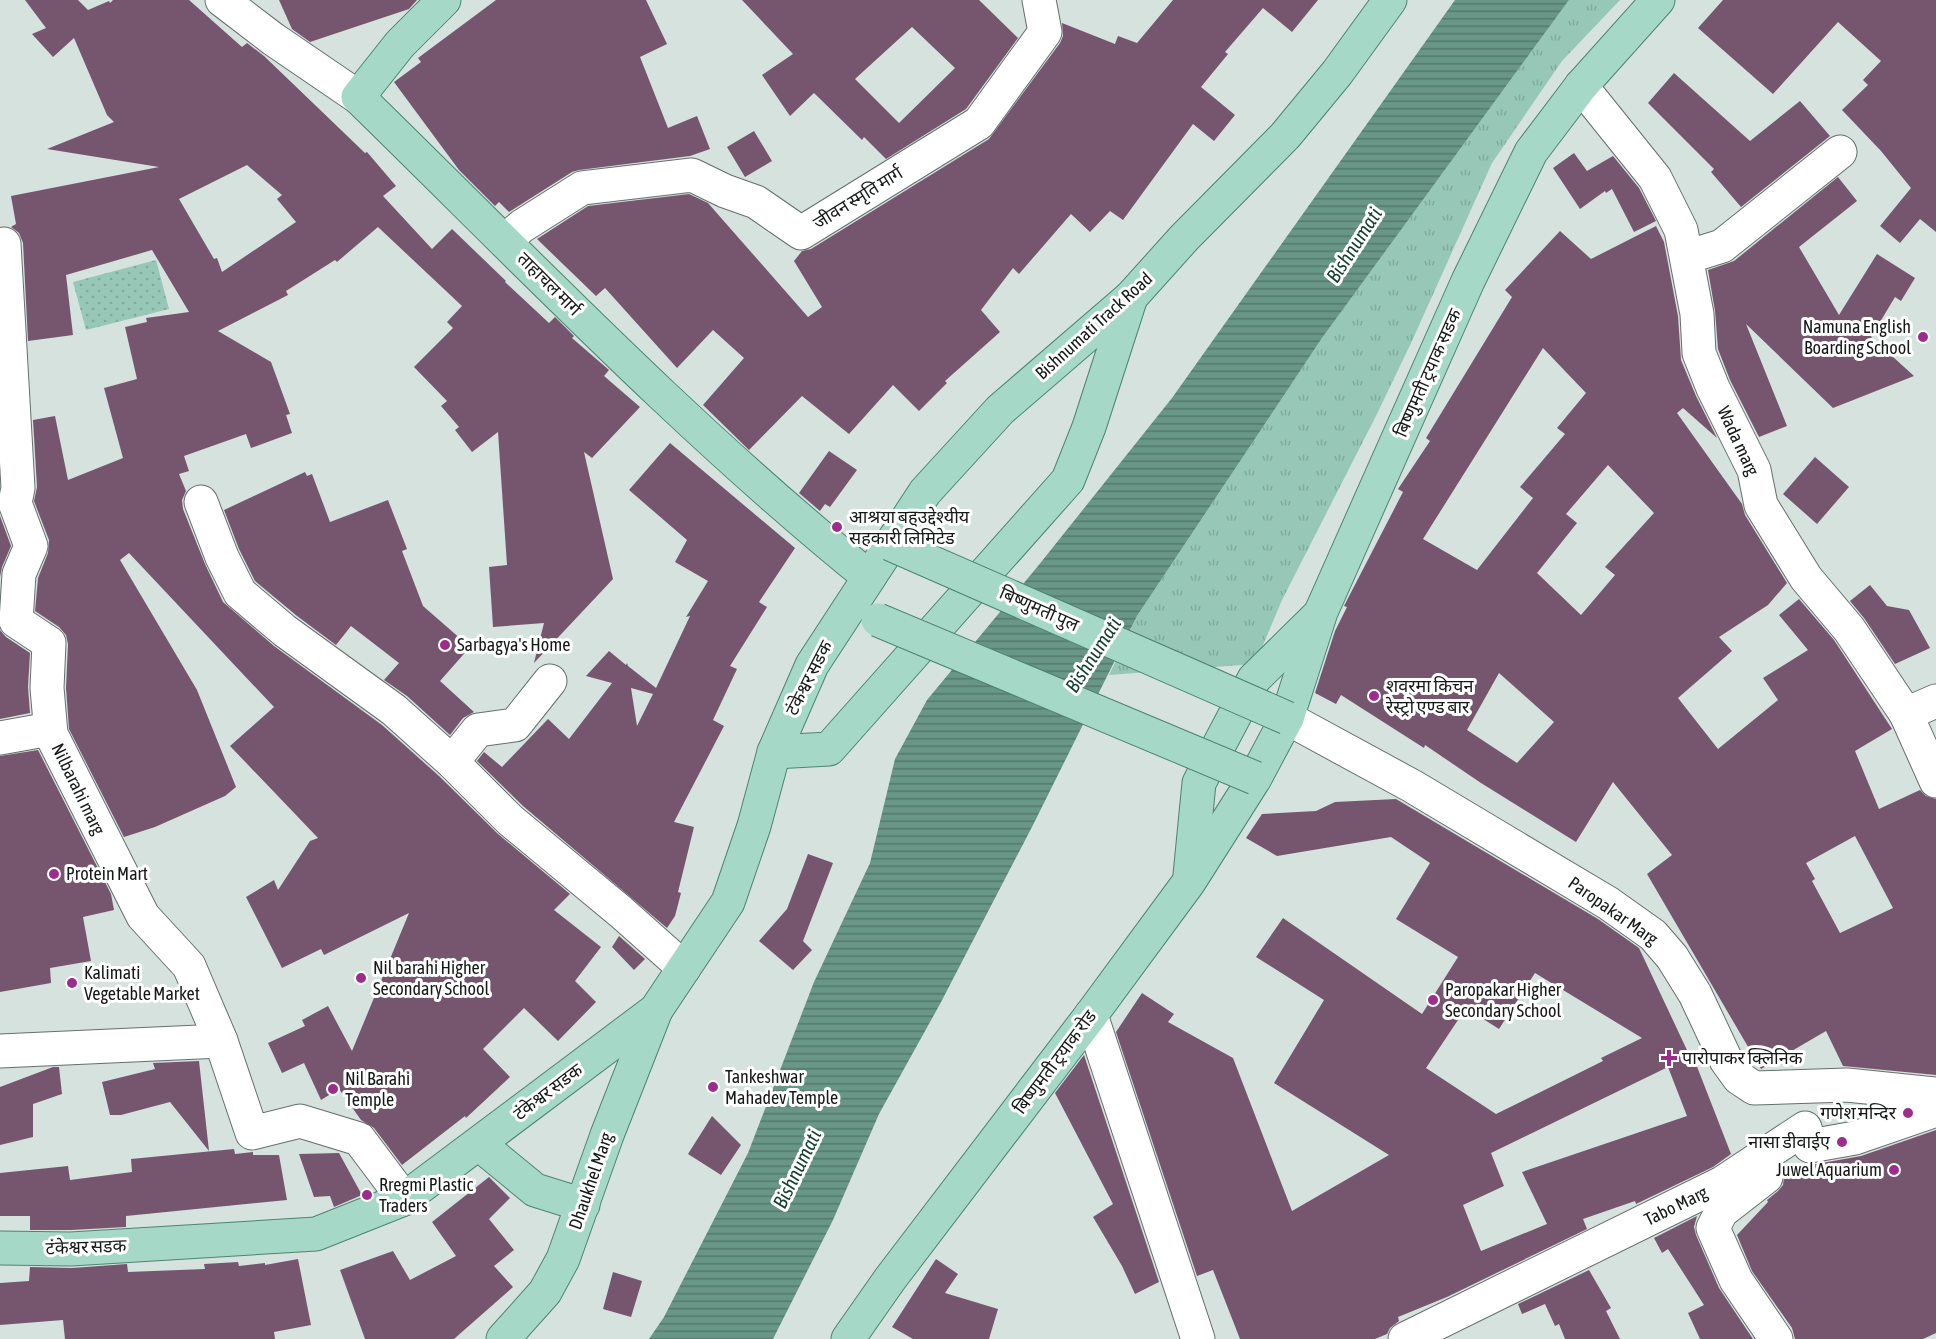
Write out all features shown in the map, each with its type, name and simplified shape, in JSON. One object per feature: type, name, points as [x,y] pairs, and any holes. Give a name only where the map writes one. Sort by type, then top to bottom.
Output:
[{"type":"main road","points":[[358,97],[400,44],[444,0]]},
{"type":"main road","name":"Bishnumati Track Road","points":[[866,600],[890,544],[925,492],[1000,410],[1131,297],[1184,238],[1285,136],[1337,73],[1390,0]]},
{"type":"main road","name":"बिष्णुमती ट्रयाक सडक","points":[[1255,778],[1287,718],[1321,612],[1468,281],[1531,152],[1581,86],[1658,0]]},
{"type":"main road","name":"ताहाचल मार्ग","points":[[358,97],[665,399],[800,521],[866,600]]},
{"type":"main road","points":[[774,752],[829,749],[1068,480],[1089,427],[1131,297]]},
{"type":"main road","name":"बिष्णुमती पुल","points":[[890,544],[1287,718]]},
{"type":"main road","points":[[866,600],[1255,778]]},
{"type":"main road","name":"टंकेश्वर सडक","points":[[0,1248],[71,1249],[316,1234],[404,1199],[479,1144],[656,1010],[728,902],[754,826],[774,752],[812,665],[866,600]]},
{"type":"main road","points":[[1189,882],[1199,783],[1254,680],[1321,612]]},
{"type":"main road","name":"बिष्णुमती ट्रयाक रोड","points":[[848,1339],[890,1279],[1189,882],[1255,778]]},
{"type":"main road","name":"Dhaukhel Marg","points":[[503,1339],[545,1292],[563,1259],[607,1135],[656,1010]]},
{"type":"main road","points":[[479,1144],[535,1190],[583,1205]]},
{"type":"street","name":"ताहाचल मार्ग","points":[[222,0],[273,39],[358,97]]},
{"type":"street","name":"जीवन स्मृति मार्ग","points":[[505,241],[522,226],[582,188],[692,175],[725,191],[756,202],[801,233],[979,123],[1045,32],[1039,0]]},
{"type":"street","name":"Wada marg","points":[[1581,86],[1655,178],[1681,230],[1697,314],[1699,353],[1713,388],[1754,470],[1761,505],[1806,578],[1849,629],[1905,714],[1936,782]]},
{"type":"street","points":[[1687,257],[1722,246],[1840,152]]},
{"type":"street","name":"Nilbarahi marg","points":[[4,244],[18,488],[15,503],[31,546],[20,574],[16,621],[49,643],[47,688],[50,729],[89,812],[143,916],[189,966],[221,1041],[252,1132],[300,1121],[359,1139],[404,1199]]},
{"type":"street","points":[[201,502],[222,558],[240,593],[285,631],[394,710],[452,762],[510,820],[621,912],[684,968]]},
{"type":"street","points":[[452,762],[478,729],[515,724],[550,681]]},
{"type":"street","points":[[1905,714],[1936,701]]},
{"type":"street","name":"Paropakar Marg","points":[[1287,718],[1412,786],[1608,903],[1653,935],[1672,957],[1695,994],[1726,1060],[1739,1077],[1754,1088],[1847,1085],[1936,1094]]},
{"type":"street","points":[[0,738],[50,729]]},
{"type":"street","points":[[1091,1015],[1198,1339]]},
{"type":"street","points":[[0,1051],[221,1041]]},
{"type":"street","points":[[1776,1339],[1736,1280],[1713,1228],[1721,1212],[1810,1146],[1855,1138],[1936,1108]]},
{"type":"street","name":"Tabo Marg","points":[[1405,1339],[1722,1183],[1805,1128],[1810,1146]]},
{"type":"green space","points":[[1569,0],[1620,0],[1562,61],[1492,163],[1412,341],[1282,600],[1255,664],[1109,675],[1137,616],[1322,338]]},
{"type":"green space","points":[[156,260],[169,309],[86,330],[73,282]]},
{"type":"water","name":"Bishnumati","points":[[1455,0],[1569,0],[1322,338],[1137,616],[1033,825],[940,1004],[879,1114],[833,1220],[773,1339],[649,1339],[664,1317],[748,1153],[814,982],[870,863],[895,759],[927,700],[1172,398]]},
{"type":"building","points":[[25,0],[78,0],[88,10],[113,0],[189,0],[242,47],[247,43],[264,56],[365,153],[367,152],[396,186],[383,196],[432,249],[452,229],[549,323],[555,317],[574,336],[572,338],[609,370],[604,376],[640,407],[592,458],[584,452],[613,579],[534,663],[544,623],[493,627],[489,567],[507,565],[498,432],[472,452],[455,430],[459,427],[441,406],[447,401],[414,367],[453,328],[447,322],[462,306],[378,227],[337,262],[335,260],[286,291],[288,295],[218,331],[271,362],[290,414],[286,415],[292,433],[251,448],[246,434],[184,456],[189,471],[179,474],[186,491],[182,500],[183,509],[223,602],[274,646],[382,725],[439,776],[498,834],[570,894],[554,910],[601,947],[575,981],[596,1002],[558,1041],[524,1008],[483,1049],[510,1077],[466,1118],[465,1116],[402,1165],[374,1128],[361,1120],[339,1089],[321,1100],[304,1063],[282,1073],[268,1043],[305,1026],[302,1020],[328,1006],[352,1051],[409,913],[324,955],[321,949],[282,968],[246,897],[274,880],[278,890],[310,841],[318,838],[230,746],[274,707],[129,553],[120,560],[197,690],[236,787],[225,796],[155,827],[124,837],[69,729],[66,635],[59,627],[35,611],[38,578],[48,553],[49,540],[34,501],[37,487],[33,420],[55,416],[68,480],[123,458],[104,388],[137,379],[125,327],[147,322],[146,318],[189,312],[152,250],[66,275],[73,335],[28,341],[23,243],[19,233],[11,227],[16,224],[11,196],[159,167],[47,149],[114,122],[107,115],[74,38],[53,57],[32,34],[46,28]],"holes":[[[247,165],[282,195],[277,199],[296,222],[222,272],[217,258],[214,259],[179,199]]]},
{"type":"building","points":[[279,0],[417,0],[409,9],[310,42],[292,29]]},
{"type":"building","points":[[496,0],[646,0],[667,44],[640,57],[668,128],[697,116],[710,149],[690,156],[579,170],[572,172],[509,212],[499,202],[495,206],[459,170],[394,82],[421,62],[418,58]]},
{"type":"building","points":[[742,0],[979,0],[1018,38],[966,109],[886,159],[864,137],[862,140],[814,93],[790,116],[762,75],[793,54]],"holes":[[[912,27],[955,68],[899,123],[855,79]]]},
{"type":"building","points":[[1173,0],[1318,0],[1292,32],[1263,8],[1225,52],[1228,54],[1201,87],[1235,115],[1214,141],[1193,124],[1123,220],[1110,211],[1090,232],[1071,214],[1019,274],[1013,268],[981,310],[1000,332],[945,381],[947,383],[919,411],[893,385],[849,434],[802,396],[749,450],[703,405],[744,358],[713,330],[677,368],[605,288],[596,296],[537,239],[588,206],[689,194],[708,203],[808,317],[822,307],[794,261],[802,251],[811,249],[989,139],[1060,43],[1063,36],[1062,23],[1115,44],[1118,36],[1137,43]]},
{"type":"building","points":[[1723,0],[1936,0],[1936,232],[1920,219],[1900,243],[1880,226],[1911,188],[1881,151],[1842,110],[1868,85],[1863,80],[1881,61],[1838,22],[1773,94],[1698,28]]},
{"type":"building","points":[[1674,73],[1750,141],[1800,101],[1830,136],[1741,207],[1711,172],[1714,169],[1648,103]]},
{"type":"building","points":[[754,131],[772,161],[745,177],[727,147]]},
{"type":"building","points":[[1574,153],[1587,171],[1613,156],[1639,188],[1656,221],[1634,232],[1612,189],[1606,193],[1605,191],[1580,209],[1553,168]]},
{"type":"building","points":[[1838,177],[1857,201],[1799,247],[1839,315],[1877,254],[1915,278],[1901,301],[1895,297],[1871,337],[1914,376],[1833,408],[1746,324],[1787,426],[1759,437],[1730,380],[1718,349],[1708,270],[1734,261]]},
{"type":"building","points":[[1656,226],[1664,242],[1678,316],[1681,360],[1717,438],[1683,408],[1677,413],[1742,504],[1745,515],[1787,583],[1768,605],[1719,637],[1732,651],[1678,698],[1718,749],[1778,700],[1763,678],[1808,650],[1779,615],[1799,599],[1834,640],[1892,729],[1855,751],[1879,809],[1920,790],[1926,796],[1936,799],[1936,1075],[1843,1066],[1826,1031],[1761,1069],[1647,874],[1672,855],[1613,782],[1576,842],[1425,745],[1424,748],[1341,695],[1336,704],[1315,693],[1335,631],[1347,607],[1344,606],[1403,492],[1398,489],[1430,441],[1426,438],[1512,297],[1505,290],[1560,231],[1591,259]],"holes":[[[1543,348],[1586,393],[1557,428],[1565,434],[1520,487],[1533,498],[1477,570],[1423,539]],[[1608,465],[1654,513],[1605,567],[1615,575],[1581,615],[1537,573],[1577,523],[1566,514]],[[1499,673],[1554,722],[1517,763],[1467,730]],[[1855,836],[1893,908],[1840,933],[1812,881],[1815,879],[1806,863]]]},
{"type":"building","points":[[670,443],[795,548],[759,602],[767,607],[730,666],[737,669],[713,720],[724,726],[674,822],[694,827],[678,892],[681,893],[675,916],[667,928],[523,806],[477,761],[484,752],[502,767],[548,719],[569,739],[612,683],[586,676],[609,651],[656,688],[690,616],[686,617],[708,581],[675,562],[687,540],[629,490]],"holes":[[[631,688],[653,694],[637,726]]]},
{"type":"building","points":[[829,451],[857,470],[830,507],[825,504],[820,511],[799,493]]},
{"type":"building","points":[[1815,457],[1849,487],[1817,524],[1783,494]]},
{"type":"building","points":[[305,472],[307,476],[312,474],[330,522],[388,500],[407,549],[402,551],[423,606],[470,647],[440,681],[474,712],[463,718],[450,735],[407,696],[384,680],[399,663],[351,626],[336,645],[255,581],[239,549],[224,510]]},
{"type":"building","points":[[0,516],[11,546],[0,577]]},
{"type":"building","points":[[1870,585],[1887,606],[1909,610],[1930,648],[1895,664],[1850,601]]},
{"type":"building","points":[[0,630],[6,637],[30,653],[28,687],[30,713],[0,719]]},
{"type":"building","points":[[38,750],[111,894],[114,910],[83,917],[91,961],[50,968],[51,983],[0,992],[0,756]]},
{"type":"building","points":[[1396,799],[1598,919],[1639,948],[1694,1065],[1696,1064],[1731,1154],[1713,1167],[1636,1204],[1635,1201],[1583,1219],[1587,1229],[1447,1297],[1398,1317],[1399,1321],[1390,1328],[1387,1334],[1375,1339],[1240,1339],[1213,1270],[1197,1276],[1116,1032],[1142,993],[1174,1014],[1168,1022],[1233,1058],[1292,1211],[1389,1155],[1274,1083],[1324,1000],[1256,957],[1283,918],[1422,1014],[1458,957],[1396,919],[1430,863],[1391,837],[1277,856],[1246,838],[1262,814],[1316,811],[1335,802]],"holes":[[[1535,973],[1642,1038],[1601,1058],[1603,1061],[1496,1114],[1426,1068],[1466,1008],[1499,1029]],[[1668,1067],[1687,1116],[1522,1172],[1547,1224],[1481,1251],[1463,1205],[1504,1186],[1491,1153]]]},
{"type":"building","points":[[808,854],[833,863],[803,941],[812,950],[793,970],[759,941],[787,909]]},
{"type":"building","points":[[619,936],[645,959],[634,970],[612,947]]},
{"type":"building","points":[[1084,1055],[1159,1282],[1135,1294],[1122,1266],[1093,1217],[1113,1204],[1055,1093]]},
{"type":"building","points":[[199,1061],[209,1151],[170,1102],[121,1115],[110,1115],[102,1082],[155,1069],[153,1063]]},
{"type":"building","points":[[53,1067],[59,1067],[62,1094],[33,1104],[33,1137],[0,1145],[0,1087]]},
{"type":"building","points":[[712,1116],[741,1145],[721,1175],[688,1154]]},
{"type":"building","points":[[1936,1130],[1936,1333],[1923,1339],[1795,1339],[1792,1328],[1752,1271],[1737,1235],[1783,1185],[1784,1177],[1805,1166],[1861,1156]]},
{"type":"building","points":[[234,1149],[235,1154],[253,1152],[253,1155],[279,1155],[287,1200],[126,1216],[126,1227],[30,1230],[30,1216],[0,1216],[0,1173],[68,1166],[70,1180],[132,1172],[131,1159]]},
{"type":"building","points":[[339,1153],[362,1195],[334,1207],[330,1196],[314,1197],[299,1154]]},
{"type":"building","points":[[489,1177],[510,1198],[489,1219],[514,1250],[494,1266],[513,1287],[454,1339],[365,1339],[340,1270],[393,1251],[410,1280],[456,1256],[432,1222]]},
{"type":"building","points":[[1697,1216],[1694,1227],[1696,1235],[1719,1288],[1753,1339],[1700,1339],[1688,1313],[1704,1305],[1668,1249],[1662,1253],[1654,1238]]},
{"type":"building","points":[[298,1259],[311,1325],[274,1332],[275,1339],[65,1339],[63,1320],[0,1325],[0,1283],[29,1281],[30,1267],[72,1268],[127,1264],[128,1272],[205,1269],[204,1264],[238,1262],[239,1266],[265,1263],[265,1265]]},
{"type":"building","points":[[936,1259],[958,1274],[945,1293],[998,1309],[989,1339],[913,1339],[892,1327]]},
{"type":"building","points":[[1589,1270],[1611,1308],[1606,1311],[1620,1339],[1565,1339],[1559,1324],[1555,1326],[1545,1304],[1522,1314],[1518,1304]]},
{"type":"building","points":[[613,1272],[642,1281],[631,1317],[603,1309]]},
{"type":"place","name":"Namuna English Boarding School","points":[[1923,337]]},
{"type":"place","name":"आश्रया बहुउद्देश्यीय सहकारी लिमिटेड","points":[[837,527]]},
{"type":"place","name":"Sarbagya's Home","points":[[445,645]]},
{"type":"place","name":"शवरमा किचन रेस्ट्रो एण्ड बार","points":[[1374,696]]},
{"type":"place","name":"Protein Mart","points":[[54,874]]},
{"type":"place","name":"Nil barahi Higher Secondary School","points":[[361,978]]},
{"type":"place","name":"Kalimati Vegetable Market","points":[[72,983]]},
{"type":"place","name":"Paropakar Higher Secondary School","points":[[1433,1000]]},
{"type":"place","name":"पारोपाकर क्लिनिक","points":[[1669,1058]]},
{"type":"place","name":"Tankeshwar Mahadev Temple","points":[[713,1087]]},
{"type":"place","name":"Nil Barahi Temple","points":[[333,1089]]},
{"type":"place","name":"गणेश मन्दिर","points":[[1908,1113]]},
{"type":"place","name":"नासा डीवाईए","points":[[1842,1142]]},
{"type":"place","name":"Juwel Aquarium","points":[[1894,1170]]},
{"type":"place","name":"Rregmi Plastic Traders","points":[[367,1195]]}]
